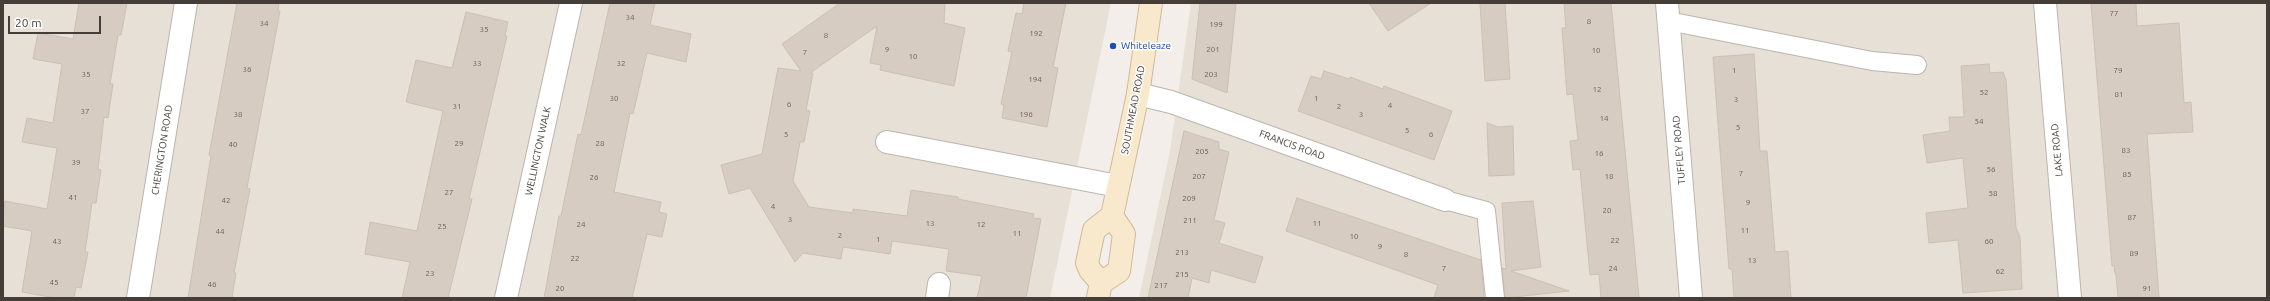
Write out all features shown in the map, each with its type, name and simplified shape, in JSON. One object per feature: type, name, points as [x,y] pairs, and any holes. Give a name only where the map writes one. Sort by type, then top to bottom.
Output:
[{"type":"main road","name":"SOUTHMEAD ROAD","points":[[1112,216],[1138,94],[1151,3]]},
{"type":"main road","points":[[1112,216],[1124,237],[1119,271],[1099,290],[1087,263],[1094,230],[1112,216]]},
{"type":"street","name":"CHERINGTON ROAD","points":[[138,298],[186,3]]},
{"type":"street","name":"WELLINGTON WALK","points":[[506,298],[571,3]]},
{"type":"street","name":"LAKE ROAD","points":[[2045,3],[2070,298]]},
{"type":"street","name":"TUFFLEY ROAD","points":[[1668,12],[1691,298]]},
{"type":"street","name":"FRANCIS ROAD","points":[[1138,94],[1171,102],[1445,200]]},
{"type":"street","points":[[887,142],[1118,186]]},
{"type":"lane","points":[[1668,12],[1872,61],[1917,65]]},
{"type":"lane","points":[[1445,200],[1486,210],[1495,298]]},
{"type":"shaded area","points":[[3,3],[1111,3],[1050,298],[3,298]]},
{"type":"shaded area","points":[[1191,3],[2267,3],[2267,298],[1139,298],[1170,151]]},
{"type":"building","points":[[79,3],[127,3],[121,35],[118,35],[110,84],[113,84],[108,118],[104,117],[98,169],[101,170],[96,203],[92,203],[85,252],[88,252],[81,288],[76,287],[74,298],[56,298],[22,292],[32,231],[3,226],[3,215],[5,201],[47,209],[57,148],[22,142],[27,118],[53,123],[62,64],[33,59],[38,33],[73,39]]},
{"type":"building","points":[[237,3],[279,3],[278,11],[280,11],[247,188],[250,189],[234,273],[236,273],[232,298],[188,298],[211,156],[209,155]]},
{"type":"building","points":[[610,3],[655,3],[650,25],[691,34],[686,62],[647,53],[633,114],[630,113],[614,192],[661,202],[659,212],[667,214],[662,237],[647,234],[632,298],[544,298],[559,216],[561,216],[578,134],[581,135]]},
{"type":"building","points":[[840,3],[945,3],[944,23],[965,28],[954,86],[880,70],[881,65],[870,63],[877,26],[810,73],[813,73],[806,110],[810,111],[804,142],[800,142],[793,181],[809,207],[853,213],[853,209],[907,216],[911,190],[958,197],[958,199],[1034,214],[1033,218],[1041,219],[1026,298],[977,298],[982,276],[946,271],[949,249],[892,241],[890,254],[843,247],[841,259],[803,253],[795,262],[750,188],[729,194],[721,165],[762,154],[778,68],[801,71],[782,44]]},
{"type":"building","points":[[1024,3],[1066,3],[1053,67],[1058,68],[1047,127],[1002,118],[1004,105],[1001,104],[1012,52],[1008,51],[1016,13],[1022,14]]},
{"type":"building","points":[[1200,3],[1236,3],[1227,93],[1192,79]]},
{"type":"building","points":[[1369,3],[1431,3],[1388,31]]},
{"type":"building","points":[[1480,3],[1505,3],[1510,79],[1485,81]]},
{"type":"building","points":[[1564,3],[1611,3],[1639,298],[1601,298],[1599,274],[1590,275],[1580,169],[1573,170],[1570,141],[1578,140],[1573,94],[1567,95],[1562,28],[1566,28]]},
{"type":"building","points":[[2091,3],[2136,3],[2137,26],[2179,23],[2184,103],[2191,102],[2193,132],[2147,134],[2159,298],[2118,298],[2116,274],[2114,265],[2112,266]]},
{"type":"building","points":[[466,12],[508,22],[505,36],[507,36],[469,199],[472,199],[448,298],[402,298],[410,262],[365,254],[370,222],[417,231],[443,111],[406,102],[416,60],[452,68]]},
{"type":"building","points":[[1754,54],[1760,151],[1767,151],[1775,252],[1788,251],[1791,298],[1734,298],[1732,269],[1729,269],[1713,57]]},
{"type":"building","points":[[1989,64],[1990,73],[2003,72],[2006,80],[2016,228],[2020,237],[2022,289],[1963,293],[1958,240],[1929,243],[1926,213],[1968,208],[1963,158],[1927,163],[1923,135],[1950,131],[1949,117],[1964,117],[1961,66]]},
{"type":"building","points":[[1324,71],[1349,79],[1350,77],[1383,89],[1384,86],[1452,111],[1434,160],[1298,111],[1311,76],[1321,79]]},
{"type":"building","points":[[1487,123],[1498,127],[1513,126],[1514,175],[1489,176]]},
{"type":"building","points":[[1184,131],[1219,142],[1219,149],[1229,152],[1214,220],[1225,223],[1219,243],[1263,257],[1255,283],[1211,270],[1209,283],[1192,278],[1188,298],[1148,298]]},
{"type":"building","points":[[1297,198],[1481,260],[1484,298],[1434,298],[1438,285],[1286,231]]},
{"type":"building","points":[[1533,201],[1541,267],[1511,271],[1569,291],[1505,298],[1502,268],[1506,269],[1502,203]]},
{"type":"place","name":"Whiteleaze","points":[[1113,46]]}]
